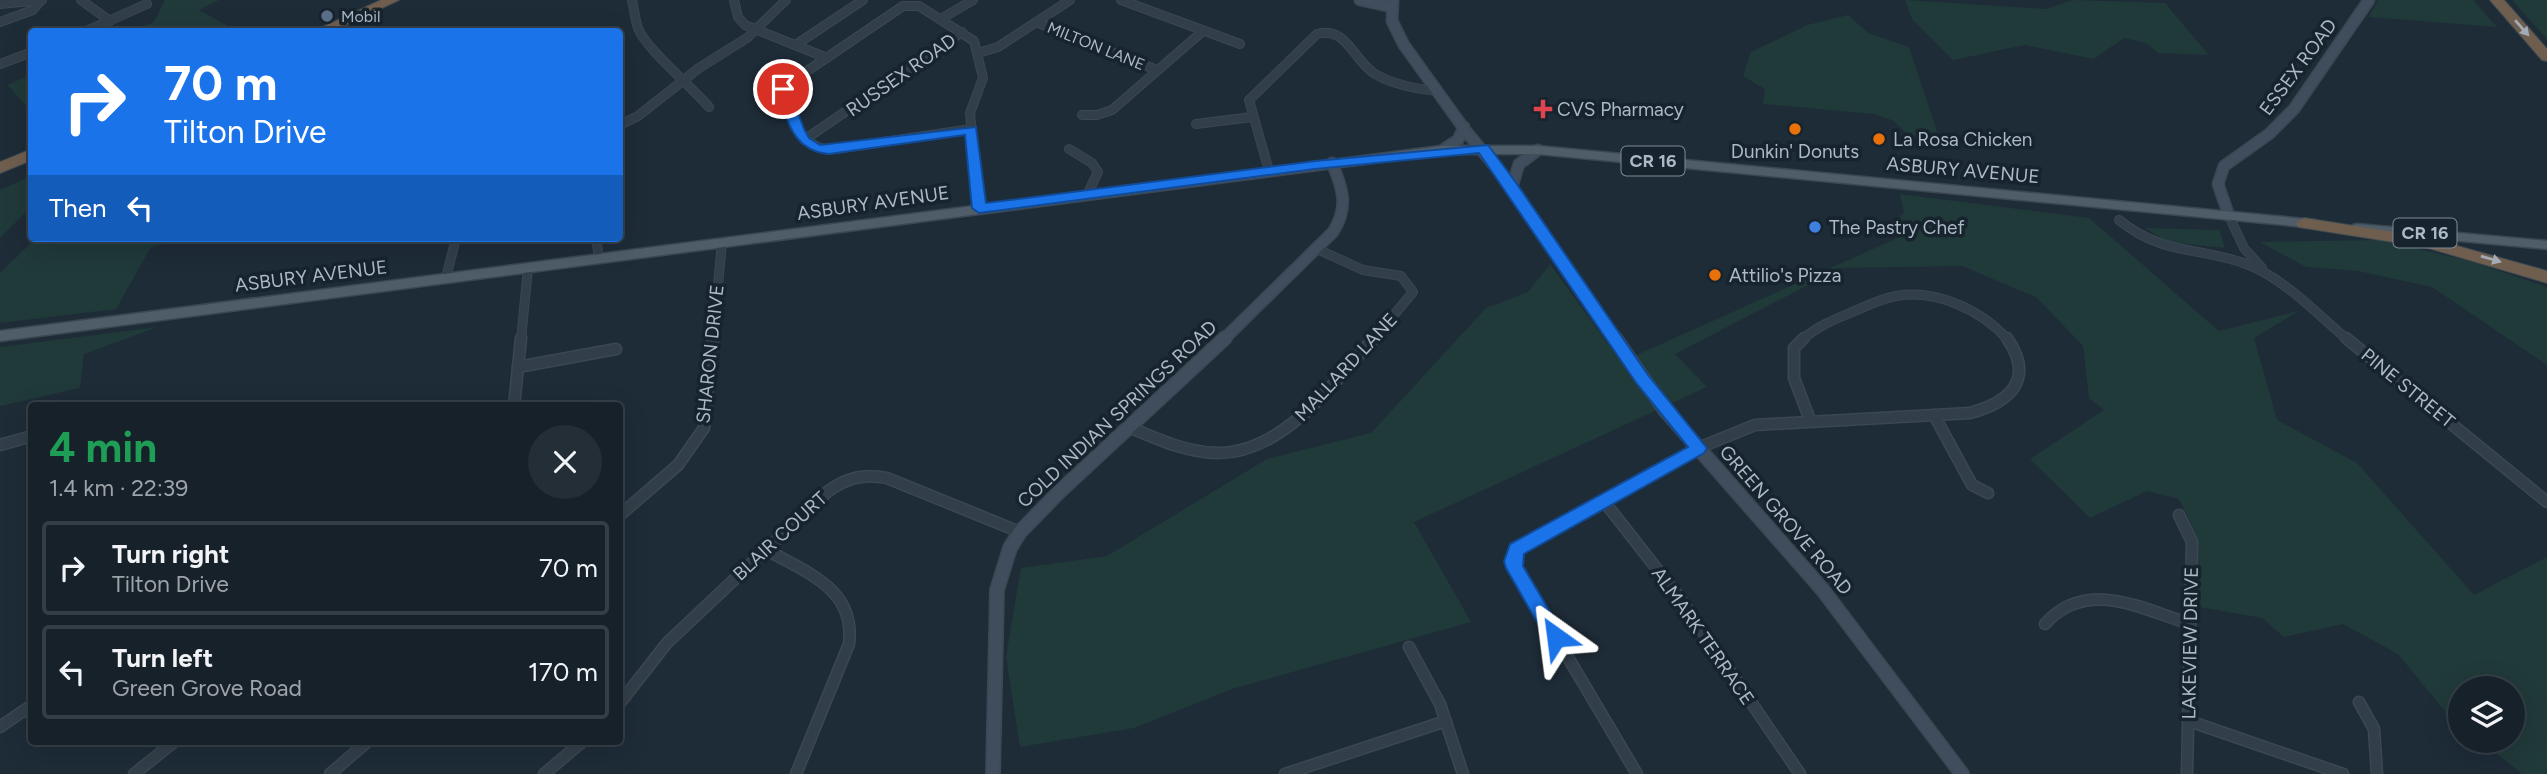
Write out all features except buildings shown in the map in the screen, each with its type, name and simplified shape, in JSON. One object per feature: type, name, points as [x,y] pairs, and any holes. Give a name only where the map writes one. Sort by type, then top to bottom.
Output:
[{"type":"highway","points":[[327,28],[392,0]]},
{"type":"highway","points":[[2497,0],[2547,57]]},
{"type":"highway","points":[[0,168],[28,156]]},
{"type":"highway","points":[[2304,223],[2425,242],[2547,277]]},
{"type":"main road","name":"ASBURY AVENUE","points":[[0,336],[1332,163],[1483,148],[1538,150],[2547,245]]},
{"type":"street","points":[[0,4],[41,0]]},
{"type":"street","points":[[0,22],[33,10],[41,0]]},
{"type":"street","points":[[81,0],[110,21]]},
{"type":"street","points":[[632,0],[642,36],[709,107]]},
{"type":"street","points":[[734,0],[740,21],[827,58]]},
{"type":"street","points":[[623,124],[638,116],[758,28],[786,0]]},
{"type":"street","points":[[797,44],[863,0]]},
{"type":"street","points":[[942,19],[974,0]]},
{"type":"street","points":[[978,54],[998,47],[1070,0]]},
{"type":"street","points":[[1121,0],[1240,44]]},
{"type":"street","name":"GREEN GROVE ROAD","points":[[1360,0],[1393,3],[1392,21],[1398,36],[1464,127],[1512,187],[1643,379],[1699,448],[1822,589],[1962,774]]},
{"type":"street","name":"ESSEX ROAD","points":[[2228,216],[2218,184],[2224,166],[2269,134],[2294,109],[2368,0]]},
{"type":"street","points":[[93,28],[148,4]]},
{"type":"street","points":[[971,130],[829,150],[816,149],[804,140],[783,89],[908,4],[919,6],[942,19],[971,37],[978,54],[982,83],[970,109],[979,208]]},
{"type":"street","name":"MILTON LANE","points":[[1036,22],[1157,70]]},
{"type":"street","points":[[1082,114],[1097,115],[1112,110],[1203,31]]},
{"type":"street","name":"RUSSEX ROAD","points":[[804,140],[962,32]]},
{"type":"street","points":[[1269,171],[1252,117],[1249,103],[1251,96],[1314,36],[1324,32],[1342,36],[1356,57],[1379,75],[1417,90],[1438,91]]},
{"type":"street","points":[[0,64],[28,54]]},
{"type":"street","points":[[1196,124],[1252,117]]},
{"type":"street","points":[[1443,150],[1458,140],[1464,127]]},
{"type":"street","points":[[1069,149],[1092,163],[1098,172],[1087,195]]},
{"type":"street","points":[[1512,187],[1513,172],[1518,162],[1538,150]]},
{"type":"street","name":"COLD INDIAN SPRINGS ROAD","points":[[993,774],[997,590],[1008,553],[1020,532],[1049,501],[1231,334],[1333,232],[1346,210],[1332,163]]},
{"type":"street","name":"PINE STREET","points":[[2228,216],[2244,248],[2269,275],[2547,502]]},
{"type":"street","name":"PINE STREET","points":[[2119,220],[2138,236],[2157,246],[2232,258],[2269,275]]},
{"type":"street","points":[[446,278],[455,242]]},
{"type":"street","points":[[597,242],[599,258]]},
{"type":"street","name":"SHARON DRIVE","points":[[623,512],[676,467],[692,449],[704,428],[722,243]]},
{"type":"street","name":"MALLARD LANE","points":[[1129,427],[1165,445],[1219,452],[1267,441],[1300,417],[1409,300],[1413,292],[1401,276],[1363,270],[1317,249]]},
{"type":"street","points":[[514,402],[528,268]]},
{"type":"street","points":[[1637,774],[1512,561],[1520,546],[1699,448],[1755,425],[1970,412],[1998,405],[2011,395],[2019,382],[2020,368],[2007,338],[1974,312],[1930,297],[1906,295],[1884,299],[1805,335],[1794,348],[1794,378],[1810,420]]},
{"type":"street","points":[[518,366],[616,349]]},
{"type":"street","points":[[1934,415],[1972,485],[1988,493]]},
{"type":"street","points":[[0,445],[28,437]]},
{"type":"street","name":"BLAIR COURT","points":[[623,699],[667,643],[836,485],[864,475],[887,478],[1020,532]]},
{"type":"street","name":"ALMARK TERRACE","points":[[1603,500],[1682,601],[1800,774]]},
{"type":"street","name":"LAKEVIEW DRIVE","points":[[2179,515],[2192,542],[2187,774]]},
{"type":"street","points":[[767,550],[835,592],[845,605],[852,625],[849,643],[796,774]]},
{"type":"street","points":[[2045,624],[2061,605],[2093,598],[2118,601],[2190,624]]},
{"type":"street","points":[[1409,647],[1446,721],[1462,774]]},
{"type":"street","points":[[2359,702],[2374,729],[2377,774]]},
{"type":"street","points":[[0,727],[28,708]]},
{"type":"street","points":[[1285,774],[1446,721]]},
{"type":"street","points":[[2189,721],[2343,774]]},
{"type":"street","points":[[134,774],[170,745]]},
{"type":"street","points":[[330,774],[364,745]]},
{"type":"street","points":[[544,774],[578,745]]},
{"type":"green space","points":[[165,0],[219,0],[199,10],[232,28],[139,28],[154,22]]},
{"type":"green space","points":[[1905,0],[2047,9],[2072,0],[2165,3],[2209,55],[2158,53],[2146,43],[2124,38],[2094,59],[2025,45],[1953,60],[1912,19]]},
{"type":"green space","points":[[2378,0],[2473,0],[2497,27],[2369,17]]},
{"type":"green space","points":[[2512,0],[2547,0],[2547,39]]},
{"type":"green space","points":[[1848,15],[1868,33],[1909,47],[1941,143],[1910,137],[1894,121],[1874,114],[1763,104],[1765,89],[1743,76],[1751,52],[1807,25]]},
{"type":"green space","points":[[28,75],[28,108],[8,85]]},
{"type":"green space","points":[[28,177],[28,210],[0,238],[0,190]]},
{"type":"green space","points":[[1900,194],[2089,218],[2219,331],[2299,311],[2254,338],[2277,420],[2357,463],[2474,595],[2547,557],[2547,774],[2522,774],[2496,753],[2525,753],[2525,676],[2448,676],[2448,715],[2398,654],[2343,624],[2284,637],[2262,618],[2194,606],[2193,528],[2179,499],[2147,491],[2090,518],[2030,459],[2104,410],[2089,398],[2083,346],[2036,297],[1962,266],[1841,268],[1675,354],[1707,387],[1414,522],[1471,622],[1232,689],[1134,728],[1020,747],[1006,656],[1021,568],[1107,556],[1267,459],[1371,433],[1486,308],[1528,292],[1550,264],[1621,362],[1913,231],[1895,222],[1904,213]]},
{"type":"green space","points":[[2145,228],[2219,230],[2225,248],[2167,242]]},
{"type":"green space","points":[[2380,240],[2470,261],[2547,287],[2547,365],[2432,287],[2358,271],[2306,267],[2260,242]]},
{"type":"green space","points":[[32,242],[173,242],[151,247],[116,309],[0,323],[0,273]]},
{"type":"green space","points":[[158,327],[84,354],[80,388],[0,406],[0,347]]},
{"type":"place","name":"Mobil","points":[[327,16]]},
{"type":"place","name":"CVS Pharmacy","points":[[1543,109]]},
{"type":"place","name":"Dunkin' Donuts","points":[[1795,129]]},
{"type":"place","name":"La Rosa Chicken","points":[[1879,139]]},
{"type":"place","name":"The Pastry Chef","points":[[1815,227]]},
{"type":"place","name":"Attilio's Pizza","points":[[1715,275]]},
{"type":"route","points":[[783,89],[797,129],[804,140],[816,149],[829,150],[971,130],[979,208],[1441,150],[1483,148],[1665,410],[1699,448],[1516,549],[1512,561],[1515,568],[1556,637]]}]
